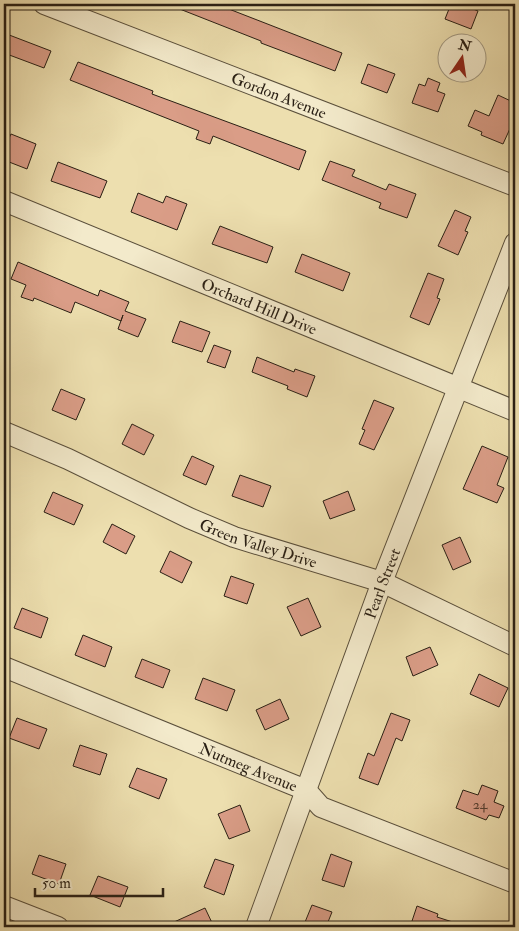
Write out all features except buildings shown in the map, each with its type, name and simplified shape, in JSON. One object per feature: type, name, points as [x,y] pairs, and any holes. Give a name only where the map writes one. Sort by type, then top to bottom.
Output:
[{"type":"street","name":"Gordon Avenue","points":[[44,4],[515,186]]},
{"type":"street","name":"Orchard Hill Drive","points":[[4,202],[515,411]]},
{"type":"street","name":"Pearl Street","points":[[256,927],[382,582],[515,243]]},
{"type":"street","name":"Green Valley Drive","points":[[4,432],[68,459],[189,518],[234,537],[382,582],[515,646]]},
{"type":"street","name":"Nutmeg Avenue","points":[[4,667],[306,790],[321,807],[515,883]]},
{"type":"street","points":[[4,906],[58,927]]}]
